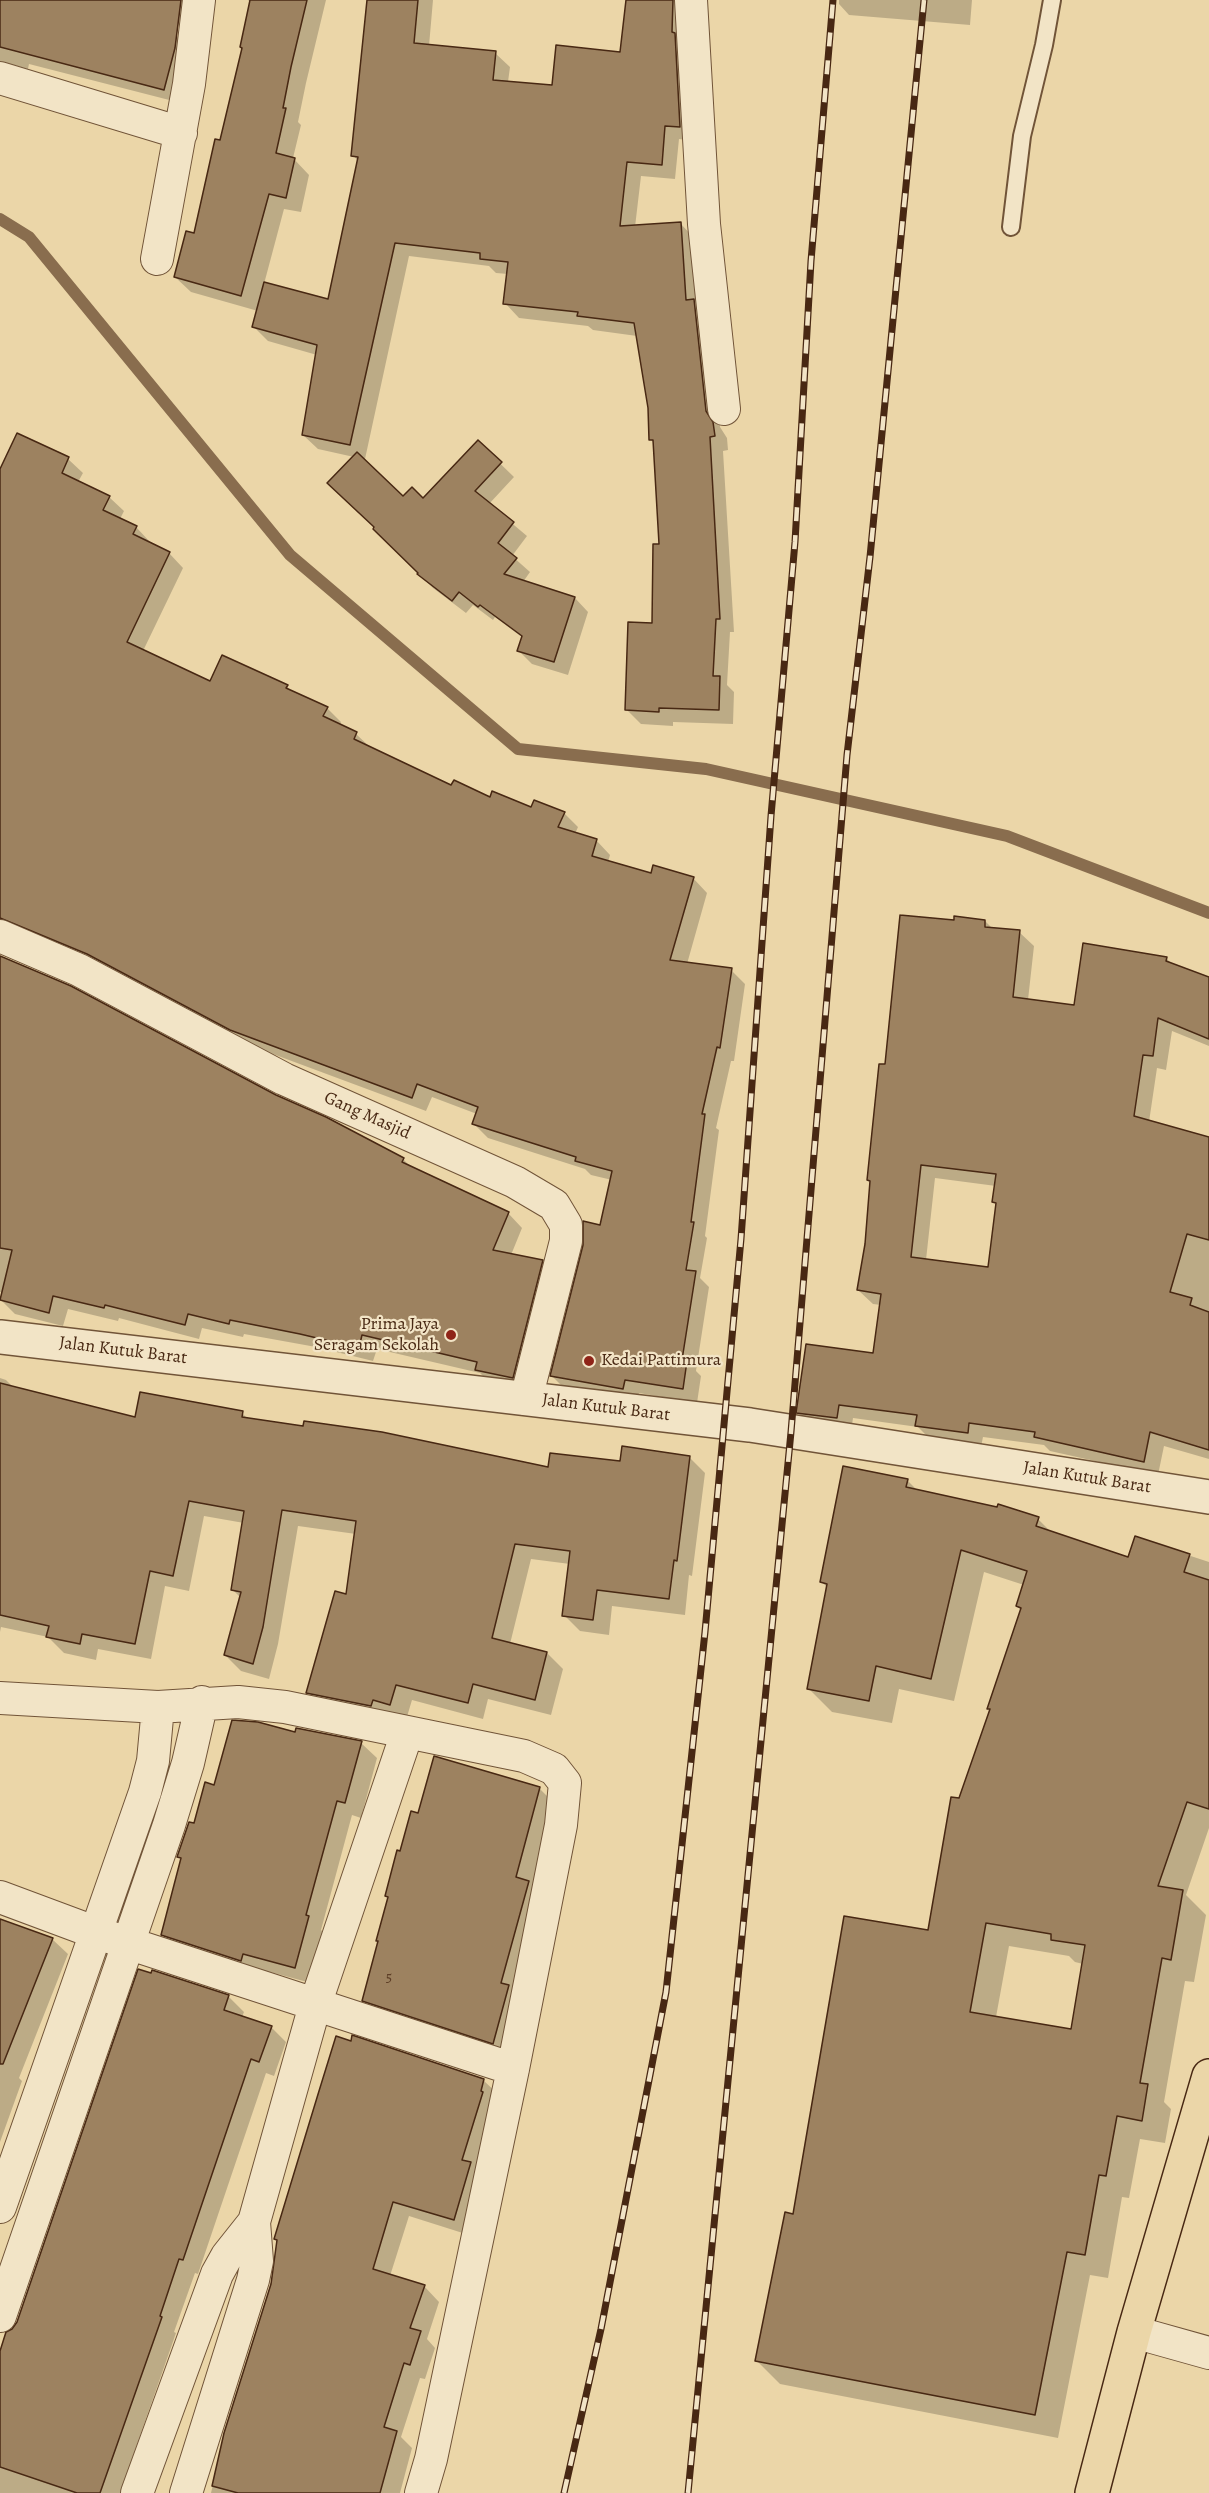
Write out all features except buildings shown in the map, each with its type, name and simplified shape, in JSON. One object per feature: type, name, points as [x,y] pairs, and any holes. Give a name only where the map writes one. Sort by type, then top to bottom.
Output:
[{"type":"highway","points":[[1092,2493],[1134,2332],[1209,2076]]},
{"type":"street","points":[[157,259],[181,133],[199,0]]},
{"type":"street","points":[[691,0],[704,224],[724,409]]},
{"type":"street","points":[[0,78],[181,133]]},
{"type":"street","name":"Gang Masjid","points":[[0,936],[79,970],[284,1079],[514,1182],[554,1205],[566,1225],[566,1241],[526,1399]]},
{"type":"street","name":"Jalan Kutuk Barat","points":[[0,1336],[750,1425],[1209,1497]]},
{"type":"street","points":[[0,1698],[158,1707],[201,1702],[238,1702],[285,1707],[524,1756],[554,1769],[565,1784],[561,1825],[513,2069],[431,2459],[421,2493]]},
{"type":"street","points":[[0,2316],[8,2266],[30,2227],[169,1825],[188,1762],[201,1702]]},
{"type":"street","points":[[0,2207],[94,1932],[145,1792],[153,1761],[158,1707]]},
{"type":"street","points":[[186,2493],[254,2280],[257,2261],[254,2222],[315,2005],[407,1733]]},
{"type":"street","points":[[0,1897],[94,1932],[513,2069]]},
{"type":"street","points":[[0,2215],[30,2227]]},
{"type":"street","points":[[137,2493],[217,2274],[227,2256],[254,2222]]},
{"type":"street","points":[[1134,2332],[1209,2353]]},
{"type":"lane","points":[[1011,227],[1022,136],[1044,45],[1052,0]]},
{"type":"waterway","points":[[0,219],[29,237],[290,555],[518,749],[706,769],[1007,836],[1209,913]]},
{"type":"railway","points":[[564,2493],[601,2329],[666,1992],[705,1632],[741,1239],[771,816],[795,542],[811,261],[833,0]]},
{"type":"railway","points":[[688,2493],[791,1432],[847,755],[870,557],[924,0]]},
{"type":"place","name":"Prima Jaya Seragam Sekolah","points":[[451,1335]]},
{"type":"place","name":"Kedai Pattimura","points":[[589,1361]]}]
